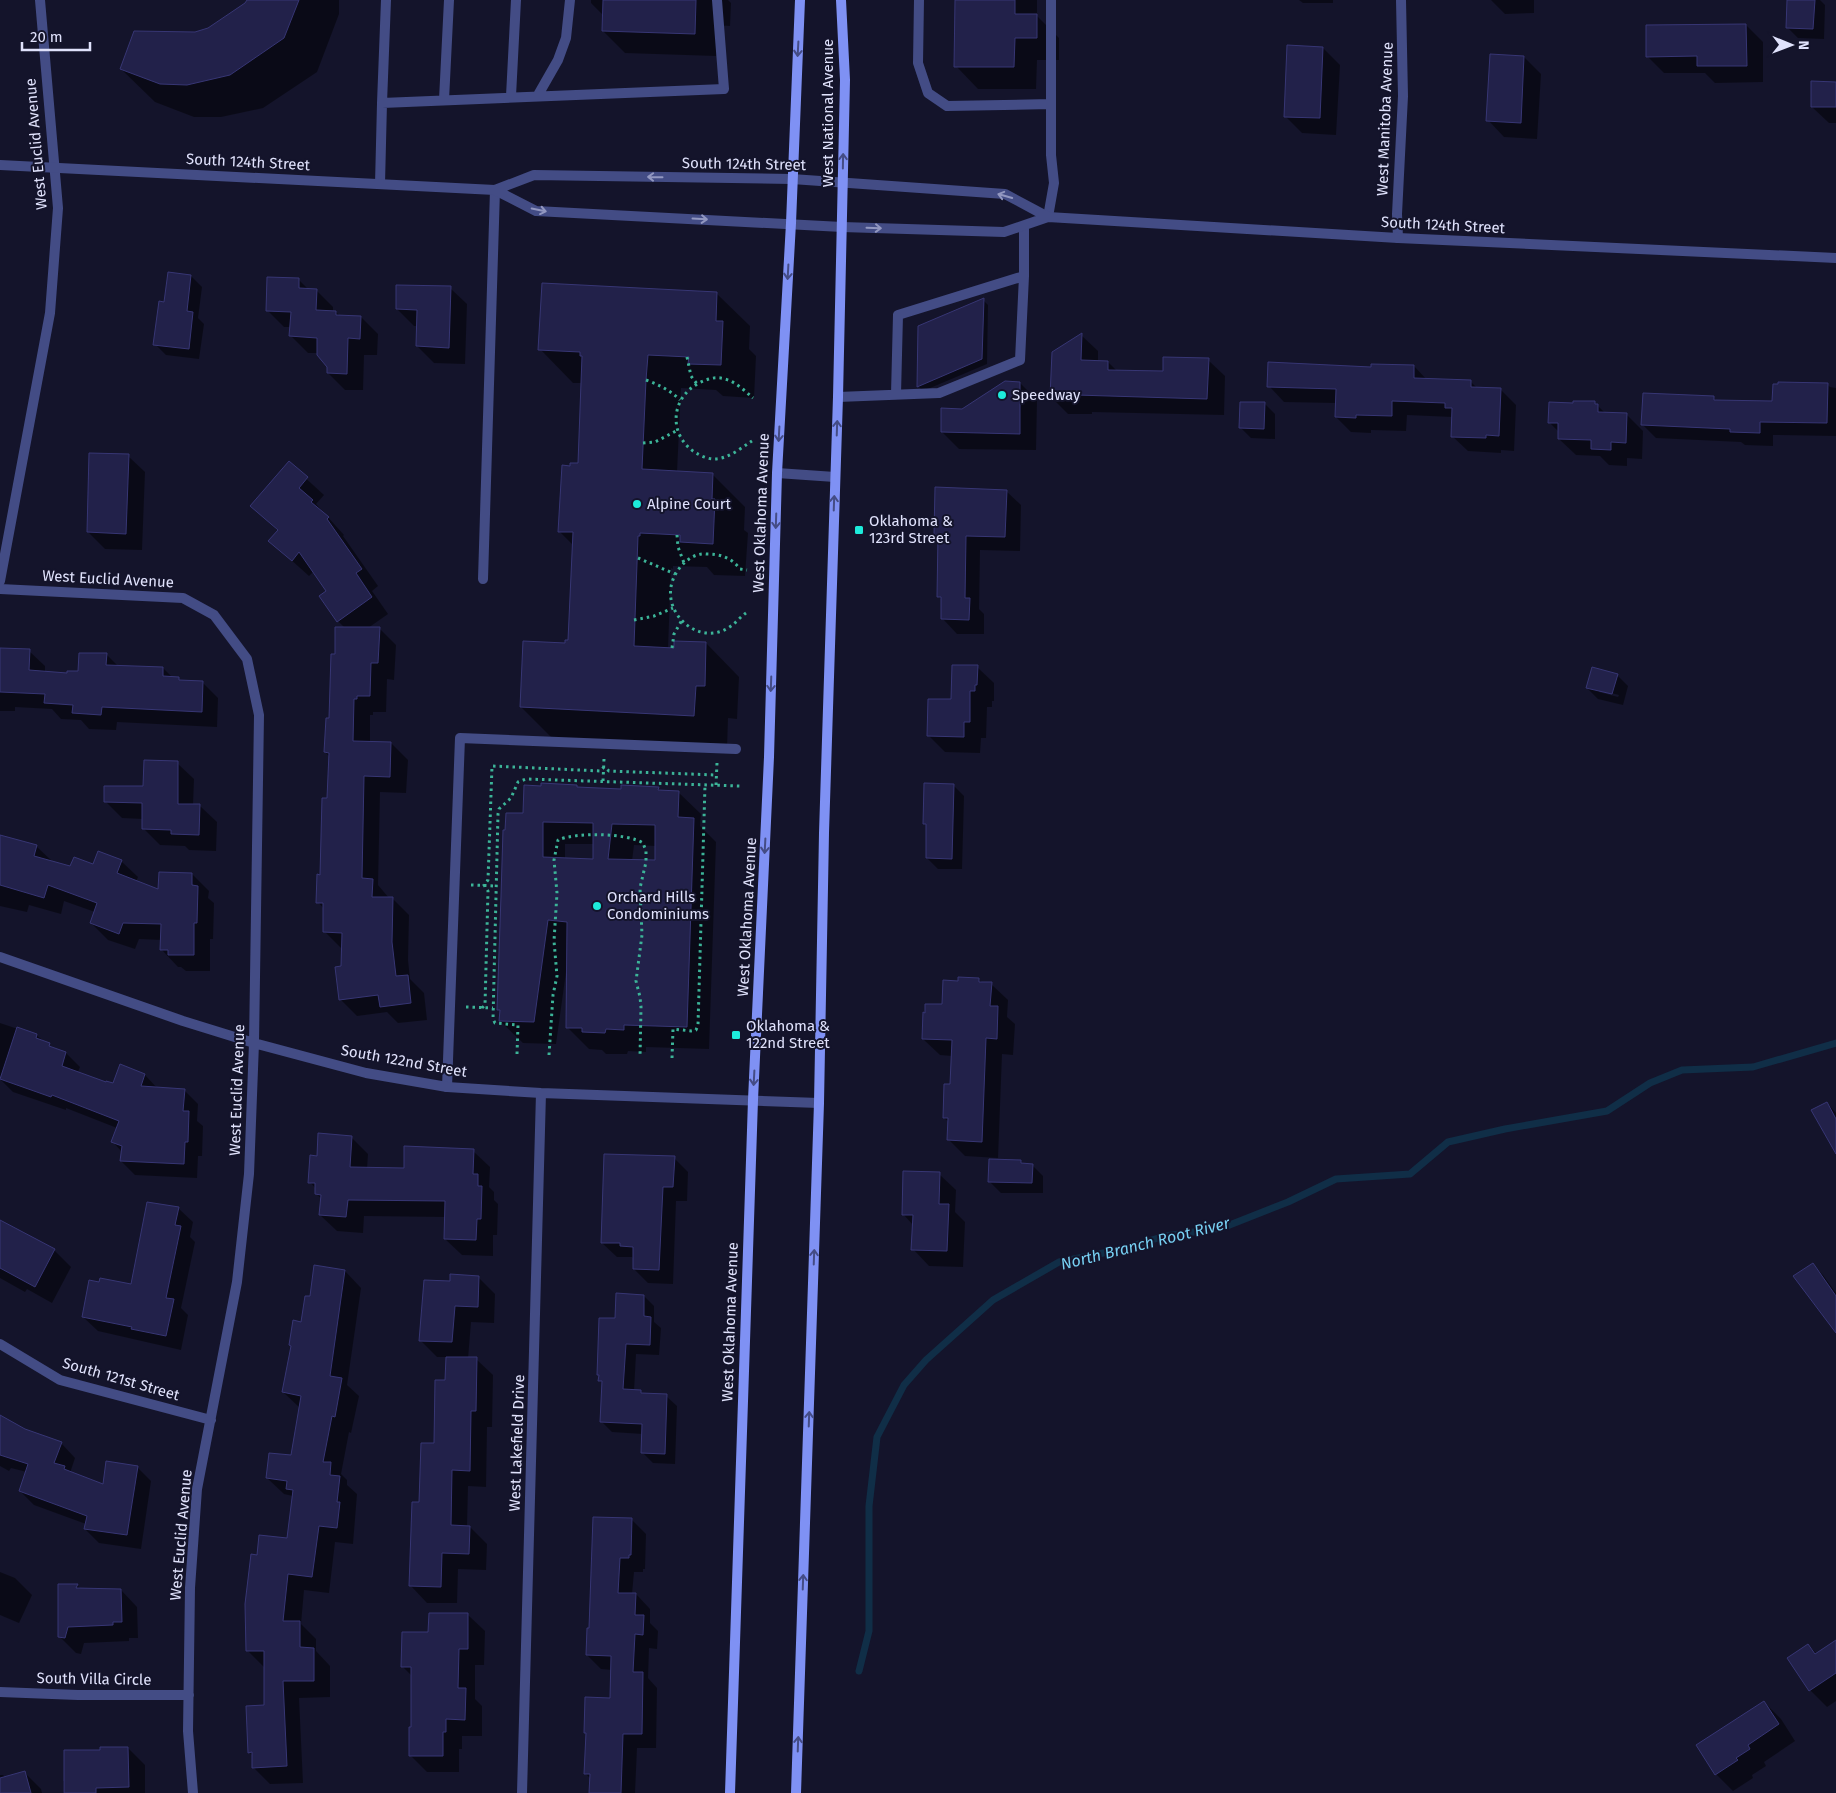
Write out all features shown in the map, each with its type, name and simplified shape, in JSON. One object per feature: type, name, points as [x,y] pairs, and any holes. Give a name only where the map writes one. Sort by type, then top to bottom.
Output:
[{"type":"main road","name":"West National Avenue","points":[[790,223],[800,0]]},
{"type":"main road","name":"West National Avenue","points":[[841,0],[845,80],[842,227]]},
{"type":"main road","name":"West Oklahoma Avenue","points":[[730,1793],[753,1100],[769,757],[777,473],[790,223]]},
{"type":"main road","points":[[796,1793],[819,1103],[824,823],[842,227]]},
{"type":"street","name":"West Euclid Avenue","points":[[0,581],[50,313],[58,208],[40,0]]},
{"type":"street","points":[[380,184],[386,0]]},
{"type":"street","points":[[444,100],[449,0]]},
{"type":"street","points":[[511,96],[516,0]]},
{"type":"street","points":[[538,95],[558,60],[566,38],[570,0]]},
{"type":"street","points":[[382,103],[724,88],[717,0]]},
{"type":"street","points":[[918,0],[918,63],[928,93],[947,106],[1051,104]]},
{"type":"street","points":[[1048,217],[1054,183],[1051,155],[1051,0]]},
{"type":"street","name":"West Manitoba Avenue","points":[[1398,238],[1397,214],[1403,96],[1402,0]]},
{"type":"street","name":"South 124th Street","points":[[0,165],[495,190],[534,175],[792,179],[1005,194],[1048,217]]},
{"type":"street","name":"South 124th Street","points":[[495,190],[536,212],[842,227],[1004,232],[1048,217],[1398,238],[1836,258]]},
{"type":"street","points":[[484,579],[495,190]]},
{"type":"street","points":[[838,397],[939,393],[1020,360],[1024,226]]},
{"type":"street","points":[[896,394],[898,316],[1024,276]]},
{"type":"street","points":[[777,473],[835,477]]},
{"type":"street","name":"West Euclid Avenue","points":[[0,589],[183,598],[214,615],[247,660],[259,715],[254,1043],[249,1174],[237,1282],[197,1489],[190,1588],[188,1731],[193,1793]]},
{"type":"street","points":[[447,1087],[460,738],[736,749]]},
{"type":"street","name":"South 122nd Street","points":[[0,957],[183,1021],[254,1043],[366,1072],[447,1087],[541,1093],[819,1103]]},
{"type":"street","name":"West Lakefield Drive","points":[[522,1793],[541,1093]]},
{"type":"street","name":"South 121st Street","points":[[0,1344],[60,1380],[211,1420]]},
{"type":"street","name":"South Villa Circle","points":[[0,1692],[78,1695],[189,1695]]},
{"type":"path","points":[[687,357],[691,376],[697,384]]},
{"type":"path","points":[[752,441],[727,456],[714,459],[702,456],[691,450],[680,439],[676,412],[680,400],[697,384],[716,378],[726,379],[753,398]]},
{"type":"path","points":[[646,380],[660,385],[680,400]]},
{"type":"path","points":[[643,443],[655,442],[678,430]]},
{"type":"path","points":[[677,535],[678,547],[684,563]]},
{"type":"path","points":[[746,613],[728,628],[714,632],[705,632],[693,628],[682,620],[673,608],[670,587],[675,574],[684,563],[691,557],[701,554],[714,554],[726,557],[740,568],[747,570]]},
{"type":"path","points":[[638,558],[675,574]]},
{"type":"path","points":[[634,620],[654,616],[673,608]]},
{"type":"path","points":[[672,648],[674,634],[682,620]]},
{"type":"path","points":[[716,785],[717,749]]},
{"type":"path","points":[[484,885],[488,880],[492,766],[600,771],[604,767]]},
{"type":"path","points":[[604,767],[609,771],[716,776]]},
{"type":"path","points":[[603,782],[604,767]]},
{"type":"path","points":[[517,1054],[518,1025],[495,1023],[493,1008],[499,809],[512,798],[518,782],[526,779],[740,786]]},
{"type":"path","points":[[672,1058],[673,1029],[691,1031],[696,1030],[698,1025],[705,785]]},
{"type":"path","points":[[549,1055],[553,995],[558,976],[554,941],[557,894],[554,860],[558,840],[566,836],[602,836],[636,839],[643,843],[646,851],[646,862],[640,888],[642,935],[636,982],[641,1007],[640,1058]]},
{"type":"path","points":[[484,885],[496,886]]},
{"type":"path","points":[[484,885],[488,891],[485,1005],[482,1008],[493,1008]]},
{"type":"building","points":[[247,0],[299,0],[284,38],[230,75],[187,85],[160,84],[120,69],[134,31],[195,32],[208,28]]},
{"type":"building","points":[[603,0],[696,0],[695,34],[602,31]]},
{"type":"building","points":[[955,0],[1015,0],[1015,14],[1037,14],[1037,38],[1015,38],[1014,67],[954,67]]},
{"type":"building","points":[[1787,0],[1815,0],[1813,29],[1786,28]]},
{"type":"building","points":[[1746,24],[1747,66],[1697,66],[1697,56],[1646,57],[1646,25]]},
{"type":"building","points":[[1287,45],[1323,47],[1320,118],[1284,117]]},
{"type":"building","points":[[1490,54],[1524,56],[1521,123],[1486,121]]},
{"type":"building","points":[[1811,81],[1836,82],[1836,107],[1811,107]]},
{"type":"building","points":[[168,272],[191,275],[187,311],[193,312],[189,349],[153,345],[159,301],[164,302]]},
{"type":"building","points":[[267,277],[299,278],[299,288],[317,289],[316,310],[336,311],[336,315],[361,316],[360,339],[348,338],[347,374],[327,373],[327,367],[317,355],[317,338],[289,336],[291,312],[266,311]]},
{"type":"building","name":"Alpine Court","points":[[542,283],[717,292],[716,321],[723,321],[721,365],[688,364],[689,357],[648,355],[646,380],[642,469],[713,473],[712,499],[715,499],[713,544],[680,542],[680,535],[640,533],[640,536],[638,536],[634,646],[674,648],[674,641],[706,642],[705,686],[696,686],[694,716],[520,707],[523,641],[565,643],[565,640],[568,640],[573,532],[558,532],[562,465],[570,466],[570,463],[578,463],[582,356],[580,356],[580,352],[538,350]]},
{"type":"building","points":[[396,285],[451,286],[449,348],[416,346],[417,310],[396,309]]},
{"type":"building","name":"Speedway","points":[[984,298],[982,359],[917,387],[918,326]]},
{"type":"building","points":[[1082,333],[1081,360],[1108,361],[1108,370],[1163,371],[1163,357],[1209,358],[1207,399],[1076,395],[1076,398],[1050,397],[1052,352]]},
{"type":"building","points":[[1268,362],[1371,367],[1371,364],[1414,365],[1414,378],[1471,380],[1471,387],[1501,388],[1499,436],[1486,435],[1486,438],[1451,437],[1452,408],[1445,408],[1445,403],[1392,401],[1392,416],[1356,415],[1356,418],[1335,417],[1336,389],[1267,387]]},
{"type":"building","name":"Speedway","points":[[1005,381],[1020,382],[1020,434],[941,432],[941,408],[962,409]]},
{"type":"building","points":[[1778,382],[1828,383],[1827,423],[1760,422],[1760,433],[1730,432],[1730,429],[1641,425],[1643,393],[1714,396],[1714,400],[1772,401],[1773,384],[1778,384]]},
{"type":"building","points":[[1573,401],[1595,401],[1595,404],[1598,404],[1598,412],[1627,413],[1626,443],[1611,442],[1611,450],[1591,449],[1591,440],[1558,439],[1558,423],[1548,423],[1549,402],[1573,403]]},
{"type":"building","points":[[1240,402],[1265,402],[1264,429],[1239,428]]},
{"type":"building","points":[[89,453],[129,454],[126,534],[87,532]]},
{"type":"building","points":[[289,461],[308,477],[299,488],[313,500],[311,502],[329,517],[327,519],[362,569],[356,573],[372,597],[337,622],[319,596],[326,591],[299,552],[292,561],[268,541],[278,530],[250,506]]},
{"type":"building","points":[[935,487],[1007,490],[1005,537],[966,536],[965,598],[970,598],[969,620],[941,619],[941,597],[937,597],[938,535],[934,535]]},
{"type":"building","points":[[335,627],[380,627],[378,663],[371,663],[370,696],[357,696],[357,699],[354,699],[353,741],[391,742],[390,777],[364,776],[362,878],[373,879],[372,897],[393,897],[392,942],[396,976],[408,975],[411,1003],[380,1007],[378,995],[339,1000],[335,967],[341,966],[342,933],[323,932],[323,903],[316,903],[317,874],[320,875],[322,798],[327,798],[329,753],[324,752],[326,718],[329,718],[331,654],[335,654]]},
{"type":"building","points":[[0,648],[30,649],[29,670],[67,673],[67,671],[78,671],[79,653],[107,653],[106,665],[163,667],[163,676],[179,677],[179,680],[203,681],[202,712],[102,707],[101,715],[72,713],[73,705],[44,703],[45,694],[0,692]]},
{"type":"building","points":[[952,665],[978,665],[977,685],[975,685],[975,691],[970,691],[970,722],[964,722],[964,737],[927,736],[928,699],[951,699]]},
{"type":"building","points":[[1592,667],[1618,674],[1612,694],[1586,688]]},
{"type":"building","points":[[144,760],[178,761],[178,804],[200,804],[199,835],[171,834],[171,830],[142,829],[142,803],[104,802],[104,786],[143,786]]},
{"type":"building","name":"Orchard Hills Condominiums","points":[[541,783],[621,789],[621,785],[659,787],[658,790],[679,791],[678,817],[694,818],[687,1027],[624,1025],[624,1030],[606,1029],[605,1033],[582,1032],[582,1028],[566,1028],[567,922],[548,920],[534,1022],[499,1021],[500,1010],[497,1010],[503,830],[505,830],[506,813],[523,813],[524,785],[541,786]],"holes":[[[543,822],[593,823],[593,859],[543,857]],[[612,824],[655,825],[655,860],[608,859]]]},
{"type":"building","points":[[924,783],[954,784],[952,859],[926,858],[926,824],[923,824]]},
{"type":"building","points":[[0,835],[37,845],[34,856],[70,866],[74,857],[93,864],[98,851],[122,860],[117,873],[158,889],[159,872],[192,873],[192,885],[198,886],[197,923],[194,923],[194,955],[168,955],[168,950],[160,950],[161,924],[123,923],[119,934],[90,923],[97,903],[48,885],[44,898],[0,885]]},
{"type":"building","points":[[958,977],[979,978],[979,982],[992,982],[990,1006],[998,1006],[997,1039],[986,1038],[982,1142],[947,1140],[948,1118],[943,1118],[944,1084],[950,1084],[952,1040],[922,1039],[925,1004],[942,1004],[943,980],[958,981]]},
{"type":"building","points":[[17,1027],[37,1034],[36,1038],[50,1043],[49,1046],[66,1052],[62,1066],[113,1083],[120,1064],[145,1074],[141,1086],[185,1089],[183,1111],[189,1111],[188,1142],[185,1142],[184,1164],[120,1161],[122,1146],[111,1142],[119,1121],[52,1095],[51,1097],[0,1079]]},
{"type":"building","points":[[1827,1102],[1836,1119],[1836,1154],[1811,1110]]},
{"type":"building","points":[[318,1133],[352,1136],[350,1167],[404,1168],[404,1146],[474,1149],[473,1174],[478,1174],[478,1186],[482,1186],[481,1219],[477,1219],[476,1240],[444,1239],[445,1201],[348,1200],[346,1217],[319,1215],[321,1195],[315,1194],[315,1183],[308,1183],[310,1155],[317,1156]]},
{"type":"building","points":[[604,1154],[675,1156],[673,1187],[663,1187],[659,1270],[633,1269],[633,1247],[620,1246],[620,1243],[601,1243]]},
{"type":"building","points":[[989,1159],[1021,1160],[1021,1163],[1033,1164],[1032,1183],[988,1182]]},
{"type":"building","points":[[903,1171],[940,1172],[939,1204],[949,1204],[947,1251],[911,1250],[913,1215],[902,1215]]},
{"type":"building","points":[[147,1202],[179,1207],[175,1225],[181,1226],[166,1298],[174,1299],[166,1336],[82,1317],[89,1280],[99,1282],[100,1278],[131,1284]]},
{"type":"building","points":[[0,1220],[55,1249],[35,1287],[0,1268]]},
{"type":"building","points":[[1813,1263],[1836,1296],[1836,1333],[1793,1276]]},
{"type":"building","points":[[314,1265],[345,1270],[330,1376],[342,1378],[335,1417],[332,1416],[323,1462],[331,1462],[330,1475],[340,1476],[337,1528],[319,1526],[312,1577],[288,1574],[283,1621],[300,1621],[300,1647],[314,1648],[314,1681],[283,1681],[287,1766],[252,1768],[252,1752],[248,1753],[246,1706],[264,1705],[264,1651],[246,1651],[245,1604],[251,1554],[257,1555],[259,1535],[287,1538],[293,1490],[286,1489],[287,1481],[266,1478],[269,1453],[291,1455],[301,1396],[282,1392],[291,1346],[289,1345],[293,1320],[301,1322],[305,1296],[310,1296]]},
{"type":"building","points":[[450,1274],[479,1276],[478,1307],[455,1306],[452,1342],[419,1341],[424,1280],[450,1281]]},
{"type":"building","points":[[616,1293],[644,1295],[644,1316],[651,1317],[650,1345],[626,1344],[623,1389],[641,1390],[641,1393],[667,1394],[665,1454],[641,1453],[642,1424],[600,1422],[602,1381],[598,1381],[599,1375],[597,1375],[599,1318],[615,1318]]},
{"type":"building","points":[[446,1357],[477,1357],[476,1411],[471,1411],[470,1471],[452,1470],[451,1525],[470,1526],[469,1554],[442,1553],[441,1587],[409,1586],[412,1502],[419,1502],[421,1443],[434,1443],[435,1380],[445,1380]]},
{"type":"building","points":[[0,1415],[25,1429],[62,1442],[54,1463],[65,1466],[64,1469],[103,1484],[106,1461],[138,1466],[127,1535],[84,1529],[87,1516],[19,1491],[28,1464],[0,1455]]},
{"type":"building","points":[[593,1517],[632,1518],[631,1555],[629,1555],[629,1558],[620,1558],[618,1593],[636,1593],[635,1615],[644,1615],[643,1635],[635,1634],[633,1672],[643,1672],[642,1734],[623,1734],[621,1793],[589,1793],[590,1774],[584,1774],[585,1697],[610,1698],[611,1656],[586,1655],[587,1628],[589,1628]]},
{"type":"building","points":[[58,1584],[78,1584],[76,1588],[121,1589],[122,1622],[113,1622],[113,1625],[68,1627],[65,1638],[58,1637]]},
{"type":"building","points":[[429,1613],[468,1613],[468,1649],[459,1649],[458,1688],[466,1688],[465,1720],[446,1719],[446,1732],[443,1732],[443,1756],[409,1756],[411,1667],[401,1667],[402,1632],[428,1632]]},
{"type":"building","points":[[1836,1640],[1836,1673],[1809,1691],[1787,1658],[1808,1644],[1815,1654]]},
{"type":"building","points":[[1764,1701],[1779,1724],[1748,1745],[1750,1749],[1736,1758],[1738,1760],[1715,1775],[1696,1745]]},
{"type":"building","points":[[100,1747],[128,1747],[129,1787],[96,1788],[96,1793],[64,1793],[64,1750],[100,1750]]},
{"type":"building","points":[[25,1771],[31,1793],[0,1793],[0,1778]]},
{"type":"waterway","name":"North Branch Root River","points":[[859,1671],[869,1631],[869,1506],[877,1437],[904,1385],[926,1360],[993,1300],[1059,1262],[1118,1250],[1165,1236],[1222,1228],[1288,1202],[1336,1179],[1410,1174],[1448,1142],[1505,1129],[1607,1111],[1650,1083],[1682,1070],[1753,1067],[1836,1043]]},
{"type":"place","name":"Speedway","points":[[1002,395]]},
{"type":"place","name":"Alpine Court","points":[[637,504]]},
{"type":"place","name":"Oklahoma & 123rd Street","points":[[859,530]]},
{"type":"place","name":"Orchard Hills Condominiums","points":[[597,906]]},
{"type":"place","name":"Oklahoma & 122nd Street","points":[[736,1035]]}]
